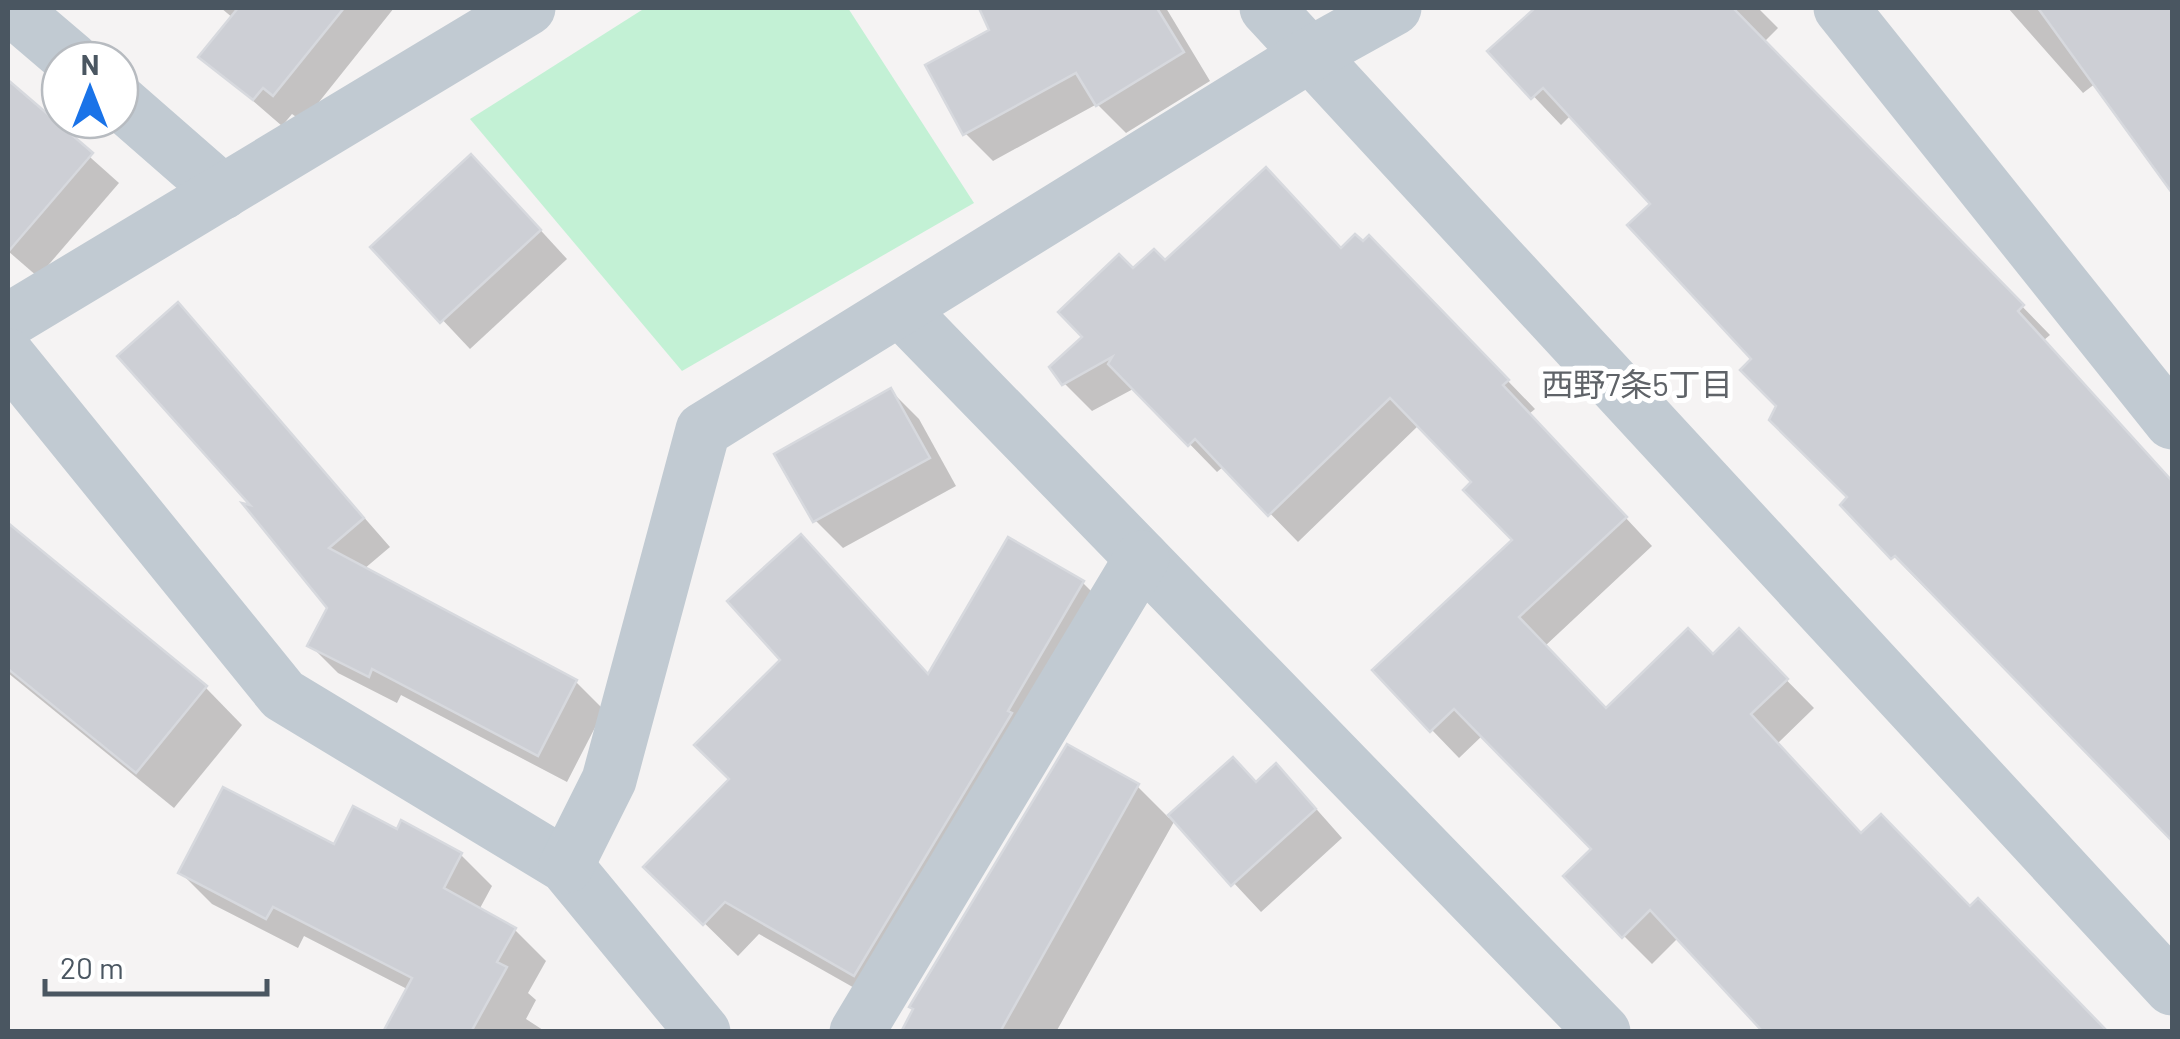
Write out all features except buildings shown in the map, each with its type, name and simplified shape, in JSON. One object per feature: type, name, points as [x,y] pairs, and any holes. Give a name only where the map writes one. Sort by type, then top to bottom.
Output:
[{"type":"street","points":[[11,8],[49,40]]},
{"type":"street","points":[[8,321],[528,8]]},
{"type":"street","points":[[1268,8],[2172,988]]},
{"type":"street","points":[[566,866],[609,780],[703,430],[1311,54],[1394,8]]},
{"type":"street","points":[[1841,8],[2172,422]]},
{"type":"street","points":[[140,119],[223,192]]},
{"type":"street","points":[[900,309],[1604,1032]]},
{"type":"street","points":[[8,356],[282,695],[566,866],[703,1032]]},
{"type":"street","points":[[857,1032],[1142,558]]},
{"type":"green space","points":[[645,8],[848,8],[974,203],[682,371],[470,119]]},
{"type":"district","name":"西野7条5丁目","points":[[1637,385]]}]
